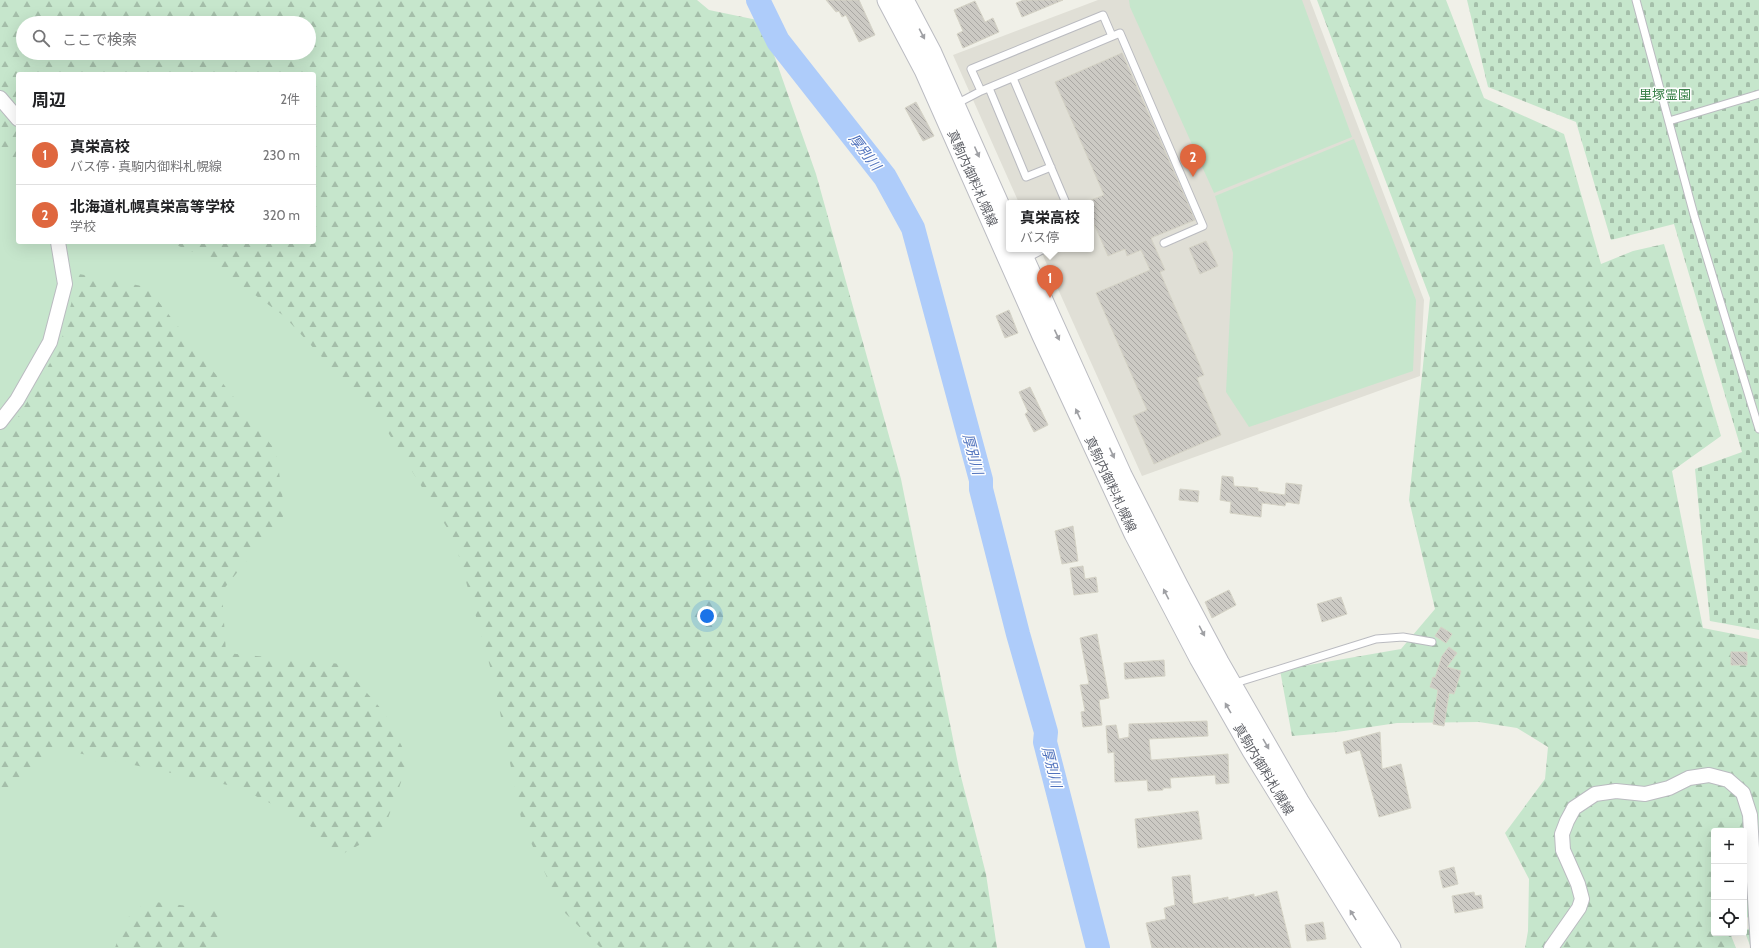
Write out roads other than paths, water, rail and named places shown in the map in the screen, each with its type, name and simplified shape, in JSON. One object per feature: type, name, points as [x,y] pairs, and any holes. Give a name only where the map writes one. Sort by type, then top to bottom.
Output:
[{"type":"main road","name":"真駒内御料札幌線","points":[[887,0],[924,70],[1042,336],[1134,534],[1199,658],[1224,686],[1299,801],[1390,948]]},
{"type":"main road","name":"真駒内御料札幌線","points":[[904,0],[932,53],[1006,219]]},
{"type":"main road","name":"真駒内御料札幌線","points":[[1022,254],[1122,474],[1178,585],[1252,751],[1373,948]]},
{"type":"street","points":[[0,98],[16,117]]},
{"type":"street","points":[[0,422],[17,400],[50,342],[65,284],[58,244]]},
{"type":"street","points":[[1551,948],[1579,908],[1582,899],[1578,884],[1563,850],[1562,834],[1574,808],[1595,794],[1616,791],[1645,794],[1669,788],[1689,778],[1709,775],[1728,780],[1743,793],[1750,815],[1758,948]]},
{"type":"lane","points":[[1636,0],[1694,215],[1759,429]]},
{"type":"lane","points":[[981,91],[971,69],[1103,14],[1112,36]]},
{"type":"lane","points":[[955,104],[981,91],[1120,33],[1203,226],[1164,243]]},
{"type":"lane","points":[[1014,78],[1065,200]]},
{"type":"lane","points":[[989,88],[1026,177],[1051,167]]},
{"type":"lane","points":[[1669,121],[1759,94]]},
{"type":"lane","points":[[1224,686],[1376,639],[1403,637],[1432,642]]},
{"type":"waterway","name":"厚別川","points":[[758,0],[778,41],[885,177],[913,228],[981,480],[981,489],[1018,634],[1046,732],[1045,742],[1098,948]]},
{"type":"place","name":"北海道札幌真栄高等学校","points":[[1193,177]]},
{"type":"place","name":"真栄高校","points":[[1050,298]]},
{"type":"park label","name":"里塚霊園","points":[[1665,94]]}]
